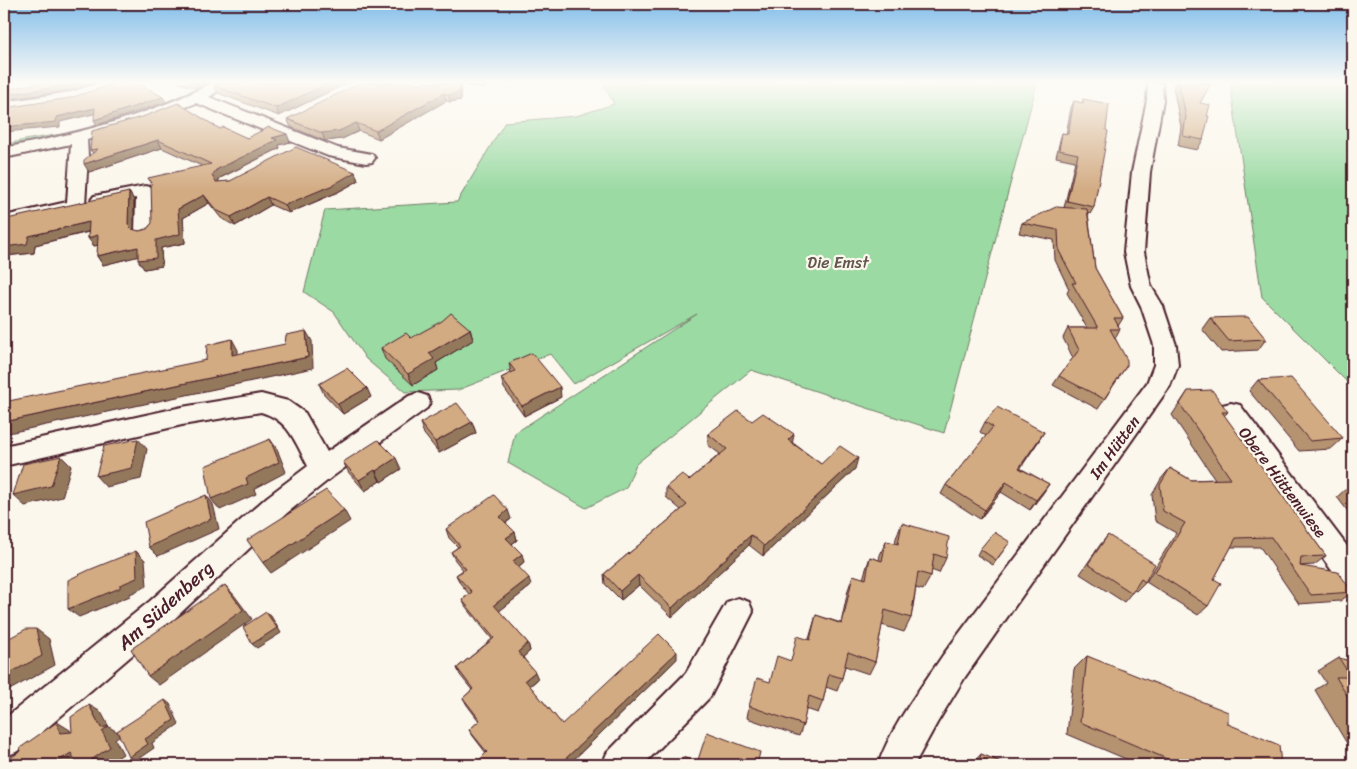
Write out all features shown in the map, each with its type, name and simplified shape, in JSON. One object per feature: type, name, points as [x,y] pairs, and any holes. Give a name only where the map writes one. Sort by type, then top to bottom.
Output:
[{"type":"street","points":[[4,153],[78,138],[143,119]]},
{"type":"street","points":[[249,119],[334,152],[366,158]]},
{"type":"street","points":[[271,128],[288,119]]},
{"type":"street","name":"Im Hütten","points":[[895,765],[925,711],[954,666],[1158,386],[1166,364],[1166,345],[1152,306],[1141,286],[1134,252],[1141,172],[1151,119]]},
{"type":"street","points":[[76,205],[80,156],[78,138]]},
{"type":"street","points":[[292,151],[308,142]]},
{"type":"street","points":[[4,222],[145,190],[145,232]]},
{"type":"street","name":"Am Südenberg","points":[[4,740],[103,661],[161,611],[278,504],[323,469],[418,402]]},
{"type":"street","points":[[4,456],[182,416],[261,404],[279,408],[296,420],[323,469]]},
{"type":"street","name":"Obere Hüttenwiese","points":[[1231,412],[1353,577]]},
{"type":"street","points":[[619,765],[698,686],[738,612]]},
{"type":"green space","points":[[123,119],[114,122],[56,137],[55,141],[49,142],[48,138],[4,146],[26,140],[74,132]]},
{"type":"green space","name":"Die Emst","points":[[542,119],[1027,119],[944,433],[751,370],[636,464],[626,488],[586,508],[508,463],[515,433],[697,314],[574,384],[550,354],[458,390],[405,392],[366,359],[334,312],[304,292],[325,210],[457,202],[505,122]]},
{"type":"green space","points":[[1235,119],[1353,119],[1353,388],[1262,297]]},
{"type":"building","points":[[4,119],[57,119],[56,122],[4,127]]},
{"type":"building","points":[[135,119],[204,119],[220,129],[223,127],[247,138],[269,127],[287,134],[272,138],[277,140],[216,170],[212,176],[216,182],[230,181],[296,147],[355,172],[333,185],[285,205],[267,197],[231,217],[216,210],[204,195],[178,209],[180,234],[156,240],[156,258],[138,260],[138,247],[97,256],[98,235],[88,238],[89,222],[29,236],[27,244],[4,247],[4,222],[7,219],[129,192],[128,225],[132,229],[139,231],[147,229],[152,223],[151,183],[148,178],[211,164],[158,140],[84,164],[84,160],[98,149],[90,150],[92,131]]},
{"type":"building","points":[[287,119],[398,119],[376,131],[356,123],[339,131],[322,133]]},
{"type":"building","points":[[1071,119],[1107,119],[1106,130],[1108,131],[1094,207],[1067,201],[1078,154],[1059,150],[1062,133],[1068,134]]},
{"type":"building","points":[[1186,119],[1208,119],[1203,140],[1183,136]]},
{"type":"building","points":[[1056,207],[1087,209],[1095,268],[1123,318],[1114,318],[1120,329],[1110,329],[1127,360],[1127,365],[1104,399],[1059,376],[1079,350],[1068,328],[1098,328],[1072,283],[1076,283],[1059,251],[1058,230],[1022,223]]},
{"type":"building","points":[[451,313],[470,329],[429,353],[434,359],[408,374],[381,348],[406,333],[411,338],[442,321]]},
{"type":"building","points":[[1248,317],[1266,339],[1229,341],[1210,318]]},
{"type":"building","points":[[306,331],[308,357],[4,422],[4,402],[206,360],[207,345],[232,339],[232,355],[285,344],[286,335]]},
{"type":"building","points":[[532,353],[560,387],[522,406],[501,378],[515,371],[509,363]]},
{"type":"building","points":[[347,368],[367,388],[338,404],[319,384]]},
{"type":"building","points":[[1291,378],[1343,438],[1310,441],[1258,380]]},
{"type":"building","points":[[1212,390],[1228,412],[1222,412],[1326,556],[1301,557],[1300,566],[1338,572],[1353,592],[1311,595],[1271,537],[1236,538],[1214,579],[1221,583],[1208,606],[1155,572],[1185,523],[1163,511],[1160,485],[1170,468],[1191,480],[1231,479],[1180,404],[1188,391]]},
{"type":"building","points":[[457,403],[472,422],[435,442],[420,423]]},
{"type":"building","points":[[997,407],[1044,432],[1019,468],[1049,484],[1036,500],[1006,482],[985,510],[946,485],[993,427],[985,422]]},
{"type":"building","points":[[738,411],[752,421],[763,413],[794,434],[788,440],[821,464],[840,446],[858,458],[764,546],[751,535],[672,608],[638,575],[620,591],[604,574],[687,505],[666,487],[682,474],[689,480],[727,449],[708,434]]},
{"type":"building","points":[[138,439],[132,468],[96,476],[104,446]]},
{"type":"building","points":[[270,439],[279,462],[246,478],[248,484],[211,499],[205,466]]},
{"type":"building","points":[[378,440],[396,458],[359,480],[343,462]]},
{"type":"building","points":[[61,456],[51,486],[13,495],[23,464]]},
{"type":"building","points":[[1348,487],[1353,487],[1353,494]]},
{"type":"building","points":[[326,490],[344,510],[263,563],[247,540]]},
{"type":"building","points":[[206,495],[211,519],[149,547],[144,522]]},
{"type":"building","points":[[494,495],[508,510],[500,517],[515,532],[506,538],[522,554],[513,561],[529,578],[494,605],[528,643],[518,652],[535,672],[525,680],[562,724],[659,634],[677,652],[559,765],[478,765],[476,763],[487,752],[469,730],[480,720],[463,698],[473,689],[457,668],[494,638],[462,600],[472,592],[456,575],[466,569],[451,552],[460,546],[446,529]]},
{"type":"building","points":[[902,523],[949,537],[946,558],[934,554],[931,576],[918,572],[911,618],[885,610],[875,662],[848,652],[842,678],[829,674],[823,701],[809,696],[803,725],[749,706],[757,678],[770,682],[777,656],[791,661],[797,636],[810,640],[816,615],[842,624],[853,575],[866,579],[870,557],[882,561],[886,541],[898,544]]},
{"type":"building","points":[[994,532],[1010,542],[996,560],[980,549]]},
{"type":"building","points":[[1108,535],[1155,564],[1145,582],[1141,579],[1132,593],[1088,564]]},
{"type":"building","points":[[136,551],[137,578],[120,585],[120,588],[68,609],[68,580]]},
{"type":"building","points":[[225,585],[243,610],[148,676],[131,649]]},
{"type":"building","points":[[266,612],[277,628],[252,644],[243,627]]},
{"type":"building","points":[[26,629],[36,629],[42,656],[4,676],[4,641]]},
{"type":"building","points":[[1087,656],[1228,712],[1228,724],[1279,745],[1281,765],[1179,765],[1080,722]]},
{"type":"building","points":[[1339,658],[1353,662],[1353,706],[1336,677],[1351,677]]},
{"type":"building","points":[[165,700],[174,720],[145,739],[148,744],[129,757],[117,731]]},
{"type":"building","points":[[89,705],[101,728],[109,726],[102,731],[110,747],[84,765],[78,765],[71,753],[52,765],[4,765],[4,762],[21,751],[20,748],[57,722],[60,733],[72,732],[71,717]]},
{"type":"building","points":[[707,732],[760,752],[757,765],[680,765],[683,757],[697,763]]},
{"type":"building","points":[[981,754],[1008,765],[979,765]]}]
